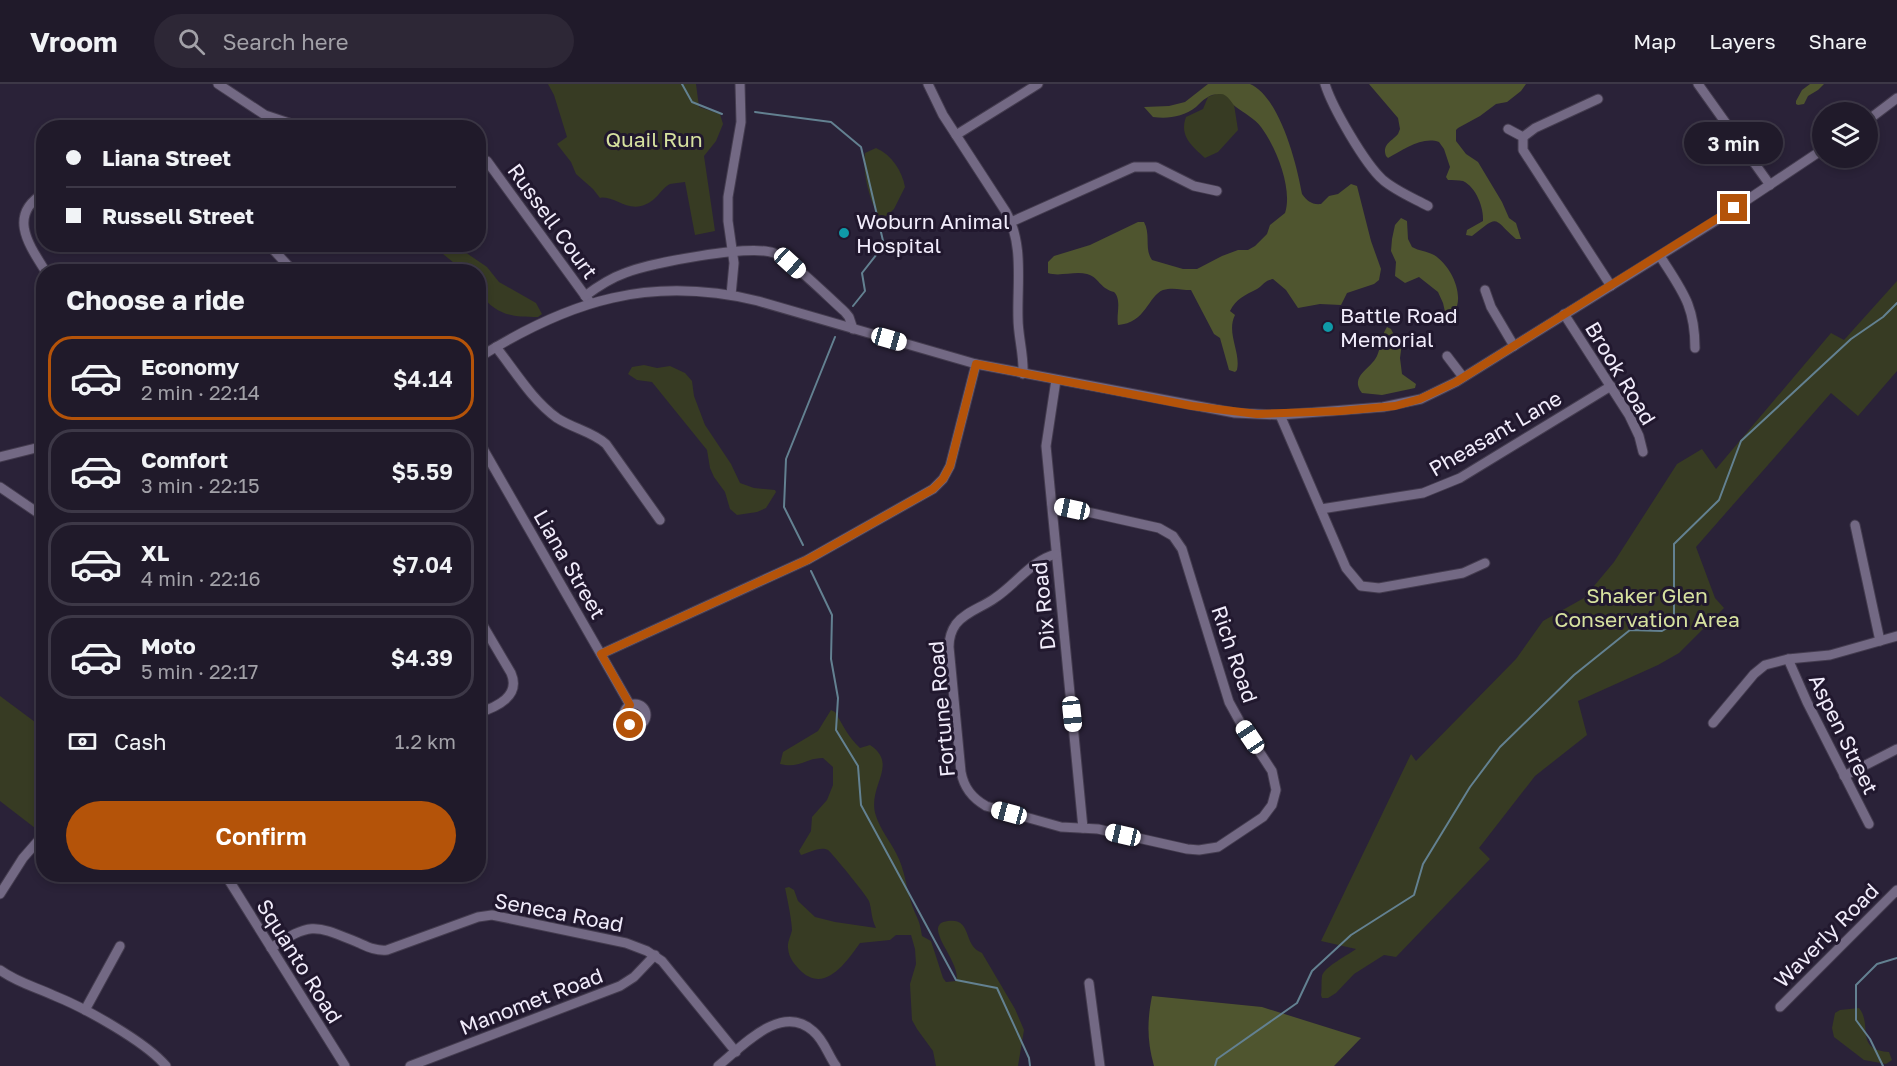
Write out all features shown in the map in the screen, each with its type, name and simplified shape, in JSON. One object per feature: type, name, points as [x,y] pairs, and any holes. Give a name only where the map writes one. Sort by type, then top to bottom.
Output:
[{"type":"street","points":[[218,84],[265,115],[280,120]]},
{"type":"street","points":[[731,295],[734,274],[728,221],[728,197],[741,122],[740,84]]},
{"type":"street","points":[[928,84],[935,101],[1011,222],[1016,239],[1018,260],[1018,322],[1024,358],[1023,374]]},
{"type":"street","points":[[956,135],[1038,84]]},
{"type":"street","points":[[1325,84],[1334,107],[1379,176],[1396,189],[1428,206]]},
{"type":"street","points":[[1698,84],[1770,185]]},
{"type":"street","points":[[1878,112],[1897,98]]},
{"type":"street","points":[[1523,137],[1535,128],[1598,99]]},
{"type":"street","points":[[1508,129],[1523,137]]},
{"type":"street","points":[[1523,137],[1523,150],[1611,286]]},
{"type":"street","points":[[588,299],[662,290],[690,290],[731,295],[976,364],[1223,411],[1280,415],[1361,410],[1405,404],[1430,395],[1463,377],[1660,256],[1812,157]]},
{"type":"street","name":"Russell Court","points":[[486,166],[588,299]]},
{"type":"street","points":[[1011,222],[1134,167],[1156,168],[1194,186],[1217,191]]},
{"type":"street","points":[[36,200],[29,206],[24,224],[29,245],[41,264]]},
{"type":"street","points":[[486,353],[588,299],[610,280],[629,271],[733,252],[761,250],[785,260],[845,312],[853,329]]},
{"type":"street","points":[[275,252],[287,264]]},
{"type":"street","points":[[1660,256],[1691,310],[1695,325],[1695,348]]},
{"type":"street","points":[[1485,290],[1491,307],[1514,346]]},
{"type":"street","name":"Brook Road","points":[[1564,314],[1632,421],[1643,452]]},
{"type":"street","points":[[496,347],[545,408],[564,422],[606,444],[660,520]]},
{"type":"street","points":[[1447,356],[1463,377]]},
{"type":"street","points":[[601,654],[807,560],[933,489],[943,479],[950,466],[976,364]]},
{"type":"street","name":"Dix Road","points":[[1056,380],[1046,441],[1083,828]]},
{"type":"street","name":"Pheasant Lane","points":[[1321,509],[1423,493],[1439,488],[1460,478],[1611,386]]},
{"type":"street","points":[[1280,415],[1346,568],[1361,586],[1379,588],[1463,573],[1485,563]]},
{"type":"street","points":[[0,457],[36,448]]},
{"type":"street","name":"Liana Street","points":[[486,454],[630,705]]},
{"type":"street","points":[[0,487],[36,512]]},
{"type":"street","name":"Rich Road","points":[[1052,504],[1160,528],[1176,540],[1184,553],[1230,702],[1240,722],[1272,771],[1276,785],[1274,800],[1263,817],[1229,841],[1212,849],[1193,850],[1098,829],[1083,828]]},
{"type":"street","points":[[1856,525],[1880,641]]},
{"type":"street","name":"Fortune Road","points":[[1056,554],[1043,558],[994,599],[963,617],[952,630],[949,643],[961,772],[967,790],[986,806],[1062,827],[1083,828]]},
{"type":"street","points":[[486,631],[511,673],[514,683],[512,691],[499,705],[486,710]]},
{"type":"street","points":[[1713,723],[1759,669],[1771,663],[1830,655],[1897,636]]},
{"type":"street","name":"Aspen Street","points":[[1788,659],[1869,824]]},
{"type":"street","points":[[1844,776],[1897,749]]},
{"type":"street","points":[[1,889],[36,843]]},
{"type":"street","name":"Squanto Road","points":[[230,882],[345,1066]]},
{"type":"street","name":"Waverly Road","points":[[1780,1007],[1897,890]]},
{"type":"street","name":"Seneca Road","points":[[271,948],[299,930],[316,927],[374,949],[387,950],[473,918],[492,915],[629,944],[655,955],[668,968],[736,1052]]},
{"type":"street","points":[[85,1010],[120,946]]},
{"type":"street","name":"Manomet Road","points":[[410,1066],[620,986],[634,977],[655,955]]},
{"type":"street","points":[[0,970],[21,984],[56,996],[85,1010],[150,1050],[166,1066]]},
{"type":"street","points":[[1089,983],[1100,1066]]},
{"type":"street","points":[[718,1066],[770,1026],[781,1022],[793,1022],[814,1031],[836,1066]]},
{"type":"green space","name":"Quail Run","points":[[548,84],[696,84],[699,107],[720,114],[723,124],[716,141],[704,156],[715,231],[695,235],[685,182],[670,184],[655,199],[641,206],[635,207],[600,198],[576,174],[571,162],[557,144],[567,137],[554,95]]},
{"type":"green space","points":[[1208,84],[1250,84],[1261,91],[1278,117],[1296,166],[1302,194],[1310,202],[1321,204],[1329,196],[1338,194],[1351,184],[1357,186],[1371,241],[1381,269],[1379,280],[1374,284],[1347,293],[1341,305],[1320,304],[1298,308],[1286,290],[1273,279],[1241,298],[1230,311],[1235,315],[1232,329],[1238,363],[1235,372],[1229,370],[1220,338],[1214,334],[1191,290],[1163,290],[1135,320],[1118,325],[1118,303],[1114,292],[1087,274],[1048,273],[1048,262],[1054,256],[1090,245],[1138,222],[1144,222],[1146,227],[1148,251],[1152,260],[1183,269],[1197,269],[1222,256],[1255,246],[1267,234],[1270,225],[1285,213],[1287,192],[1282,168],[1267,135],[1259,124],[1236,107],[1227,96],[1212,95],[1181,115],[1164,118],[1153,117],[1144,107],[1169,106],[1185,102]]},
{"type":"green space","points":[[1369,84],[1526,84],[1507,102],[1496,104],[1456,130],[1456,141],[1466,154],[1478,162],[1509,218],[1516,223],[1521,239],[1516,239],[1495,221],[1487,224],[1472,236],[1466,235],[1467,230],[1483,221],[1481,204],[1468,184],[1463,181],[1448,180],[1446,177],[1450,167],[1439,142],[1419,142],[1388,158],[1386,156],[1386,146],[1400,129],[1398,118]]},
{"type":"green space","points":[[1810,84],[1824,84],[1808,96],[1804,104],[1796,104],[1802,90]]},
{"type":"green space","points":[[1221,92],[1233,98],[1238,130],[1218,152],[1205,158],[1188,140],[1184,124],[1186,117],[1203,109],[1208,97]]},
{"type":"green space","points":[[876,148],[895,164],[905,187],[894,209],[883,219],[880,219],[873,204],[864,161],[865,153]]},
{"type":"green space","points":[[1401,218],[1407,221],[1408,239],[1412,247],[1440,259],[1453,278],[1458,299],[1452,319],[1446,316],[1438,292],[1419,277],[1405,283],[1395,276],[1396,262],[1391,251],[1392,239],[1395,225]]},
{"type":"green space","points":[[465,252],[483,264],[455,264],[443,254]]},
{"type":"green space","points":[[486,266],[499,282],[536,303],[542,314],[538,317],[512,315],[492,306],[486,300]]},
{"type":"green space","name":"Shaker Glen Conservation Area","points":[[1897,281],[1897,371],[1858,416],[1831,393],[1696,547],[1715,598],[1724,608],[1679,653],[1658,665],[1578,701],[1587,735],[1535,776],[1479,848],[1490,859],[1396,957],[1384,955],[1354,974],[1336,993],[1328,998],[1322,998],[1324,973],[1356,949],[1321,941],[1411,754],[1416,761],[1516,659],[1543,621],[1584,598],[1614,562],[1677,464],[1702,449],[1716,469],[1831,333],[1844,340]]},
{"type":"green space","points":[[1387,327],[1402,343],[1400,358],[1402,374],[1416,384],[1415,388],[1382,395],[1362,393],[1358,382],[1359,377],[1377,356]]},
{"type":"green space","points":[[644,365],[657,368],[670,366],[685,373],[692,381],[694,396],[705,425],[731,464],[740,483],[754,488],[775,490],[766,508],[737,515],[730,509],[725,492],[710,468],[707,450],[652,382],[637,380],[628,374],[632,367]]},
{"type":"green space","points":[[0,696],[36,723],[36,827],[0,801]]},
{"type":"green space","points":[[831,710],[835,712],[860,748],[870,745],[882,760],[875,795],[876,816],[899,859],[922,936],[931,941],[943,978],[946,982],[956,981],[956,973],[938,929],[940,924],[956,921],[964,928],[976,949],[982,953],[1015,1009],[1024,1030],[1018,1066],[936,1066],[933,1051],[912,1020],[910,984],[916,964],[911,935],[896,935],[890,940],[860,943],[842,966],[827,977],[819,979],[811,978],[802,972],[791,959],[788,946],[792,926],[785,888],[789,887],[794,890],[798,901],[815,917],[876,928],[869,901],[828,850],[818,849],[801,855],[799,851],[811,831],[812,817],[827,800],[833,785],[833,767],[823,758],[793,765],[780,764],[783,752],[818,731]]},
{"type":"green space","points":[[1152,996],[1262,1007],[1361,1038],[1334,1066],[1154,1066],[1148,1031]]},
{"type":"green space","points":[[1859,1008],[1865,1022],[1868,1042],[1878,1050],[1889,1052],[1892,1060],[1886,1064],[1864,1060],[1834,1037],[1832,1028],[1835,1013],[1840,1010]]},
{"type":"waterway","points":[[682,84],[692,102],[722,114]]},
{"type":"waterway","points":[[755,112],[831,122],[861,147],[884,245],[862,273],[865,291],[853,306]]},
{"type":"waterway","points":[[1215,1066],[1217,1059],[1297,1003],[1312,971],[1351,935],[1414,895],[1423,864],[1470,787],[1500,747],[1574,675],[1630,630],[1662,631],[1674,624],[1674,544],[1719,500],[1741,441],[1851,339],[1883,317],[1897,303]]},
{"type":"waterway","points":[[803,545],[784,507],[786,459],[835,337]]},
{"type":"waterway","points":[[811,571],[832,615],[831,659],[838,698],[836,730],[858,766],[861,805],[956,980],[997,988],[1029,1058],[1030,1066]]},
{"type":"waterway","points":[[1883,1066],[1870,1039],[1856,1020],[1856,985],[1877,964],[1897,958]]},
{"type":"place","name":"Woburn Animal Hospital","points":[[844,233]]},
{"type":"place","name":"Battle Road Memorial","points":[[1328,327]]},
{"type":"route","points":[[630,725],[624,719],[626,708],[630,705],[601,654],[807,560],[918,499],[937,486],[950,466],[976,364],[1235,413],[1303,414],[1405,404],[1456,382],[1734,208]]}]
